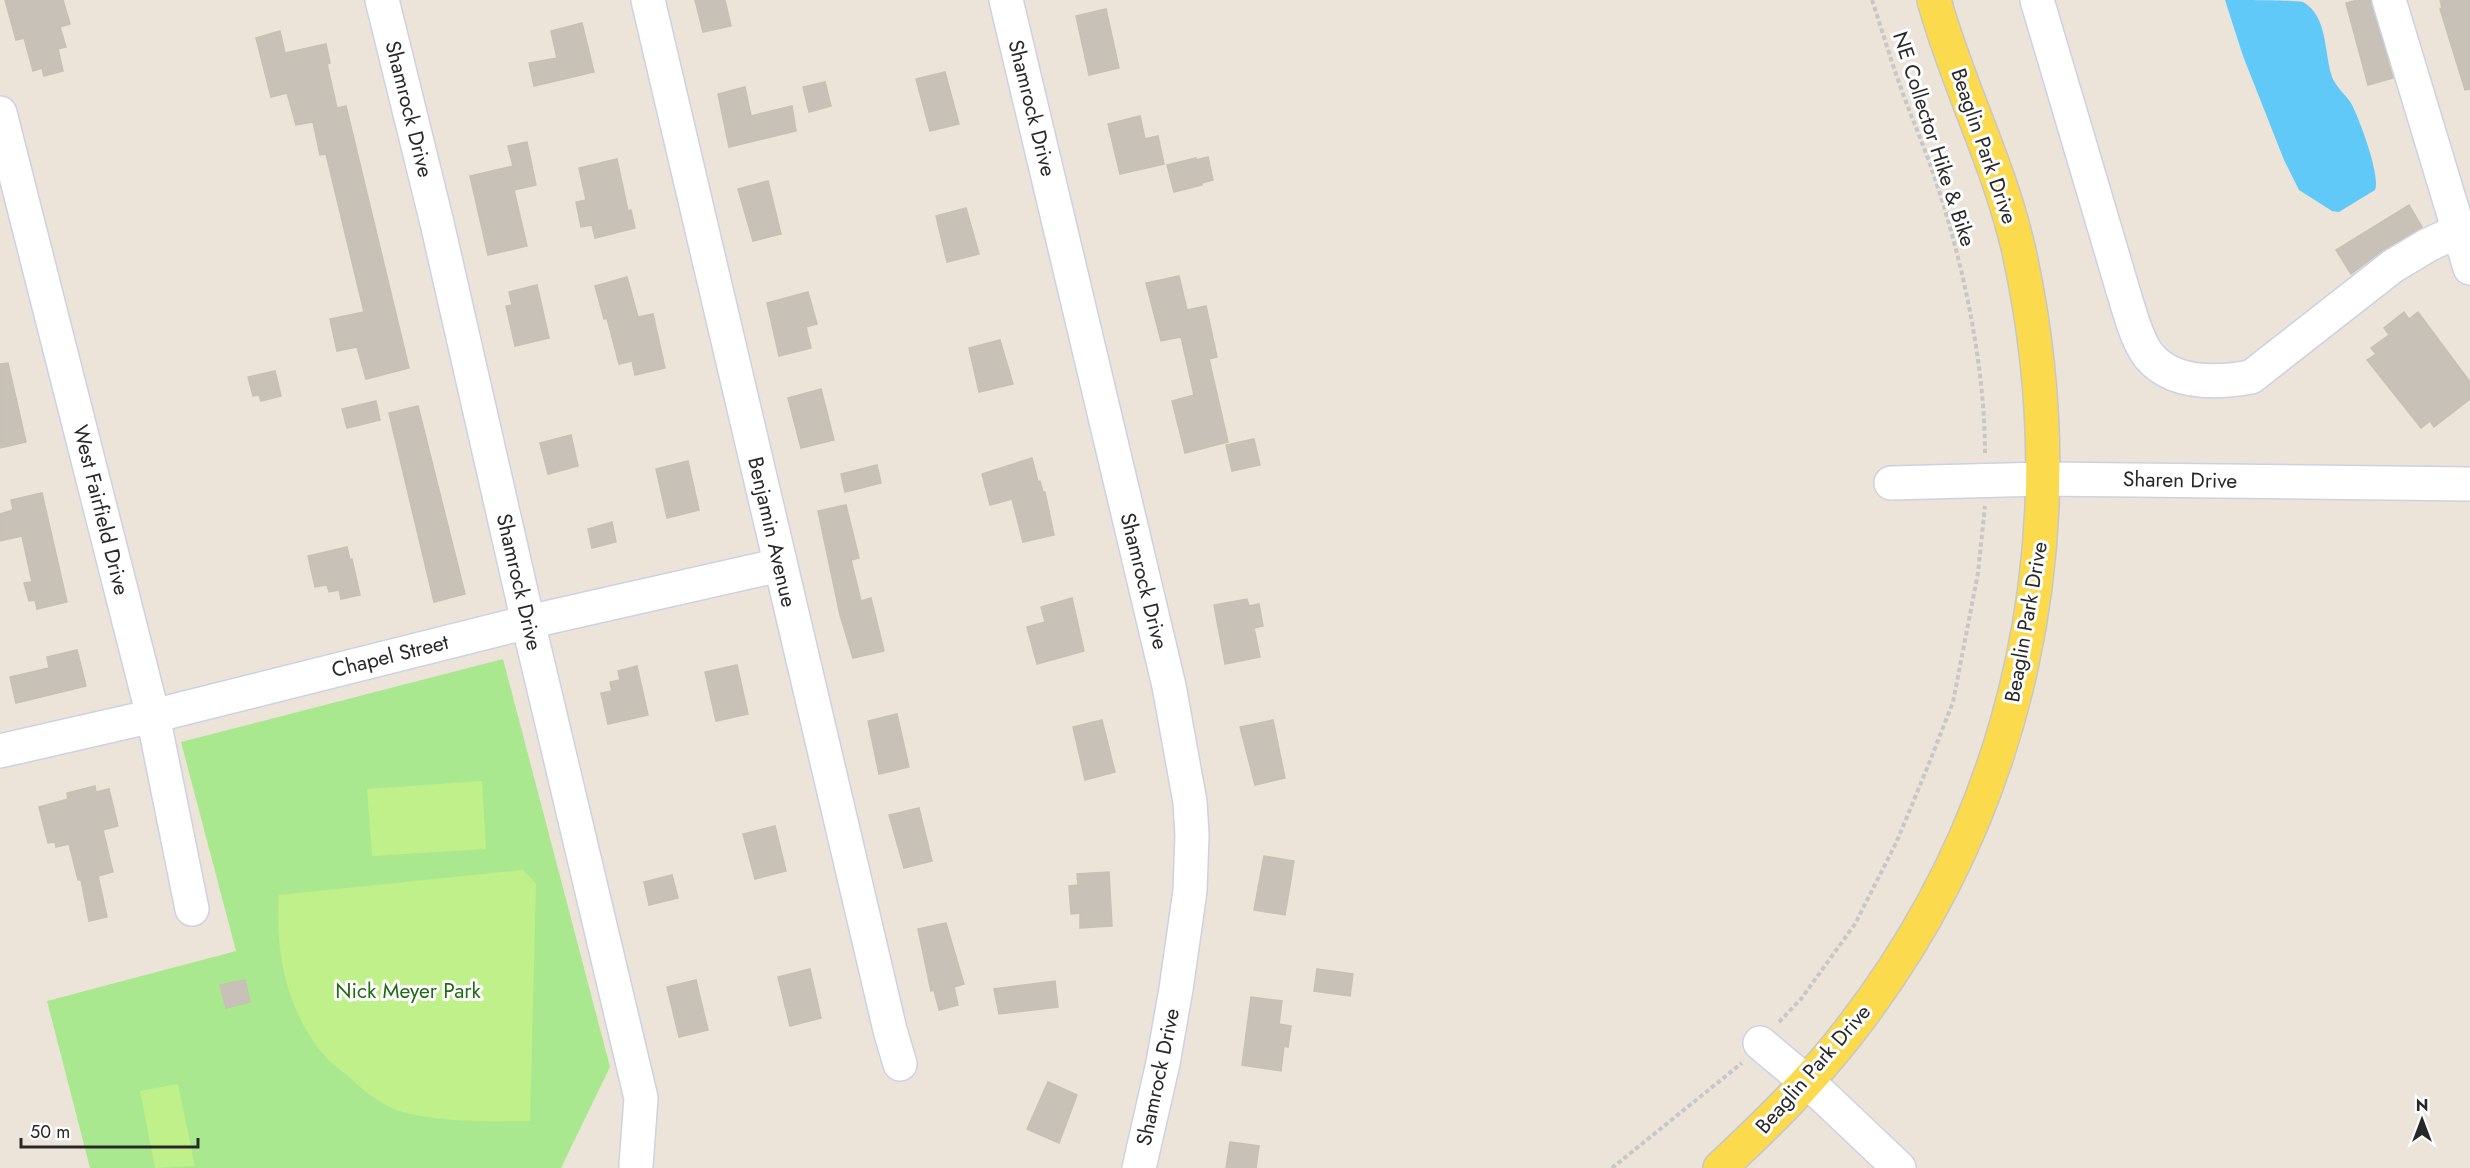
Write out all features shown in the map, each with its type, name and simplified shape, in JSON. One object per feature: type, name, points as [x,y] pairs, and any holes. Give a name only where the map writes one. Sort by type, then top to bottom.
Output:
[{"type":"main road","name":"Beaglin Park Drive","points":[[1720,1168],[1759,1132],[1847,1034],[1907,949],[1934,905],[1985,794],[2007,726],[2026,652],[2039,562],[2044,479],[2039,368],[2019,251],[1997,172],[1948,46],[1934,0]]},
{"type":"street","name":"Shamrock Drive","points":[[382,0],[437,223],[528,622],[641,1098],[636,1165]]},
{"type":"street","name":"Benjamin Avenue","points":[[648,0],[887,1019],[900,1064]]},
{"type":"street","name":"Shamrock Drive","points":[[1006,0],[1169,686],[1190,802],[1192,835],[1190,891],[1163,1063],[1139,1168]]},
{"type":"street","points":[[2037,0],[2127,304],[2138,337],[2148,355],[2159,367],[2201,381],[2229,381],[2251,377],[2394,266],[2428,245],[2458,231]]},
{"type":"street","points":[[2389,0],[2470,268]]},
{"type":"street","name":"West Fairfield Drive","points":[[0,113],[153,716],[192,909]]},
{"type":"street","name":"Sharen Drive","points":[[1891,483],[2044,479],[2470,484]]},
{"type":"street","name":"Chapel Street","points":[[0,751],[153,716],[528,622],[780,566]]},
{"type":"street","points":[[1760,1043],[1822,1095],[1899,1168]]},
{"type":"path","name":"NE Collector Hike & Bike","points":[[1612,1168],[1736,1070],[1801,999],[1855,924],[1898,841],[1953,702],[1978,573],[1985,510],[1981,380],[1963,281],[1950,227],[1872,0]]},
{"type":"green space","name":"Nick Meyer Park","points":[[503,659],[610,1067],[561,1168],[90,1168],[47,1001],[236,951],[181,742]]},
{"type":"green space","points":[[482,781],[486,849],[372,856],[367,789]]},
{"type":"green space","points":[[523,870],[536,884],[530,1121],[466,1121],[419,1116],[396,1110],[362,1088],[326,1057],[310,1037],[300,1018],[286,979],[279,938],[279,895]]},
{"type":"green space","points":[[178,1084],[195,1166],[155,1168],[140,1091]]},
{"type":"water","points":[[2225,0],[2298,1],[2311,8],[2321,26],[2332,77],[2351,103],[2364,133],[2375,173],[2375,190],[2339,212],[2332,211],[2299,190],[2284,160],[2243,56]]},
{"type":"building","points":[[5,0],[63,0],[70,24],[60,27],[66,47],[58,49],[63,71],[44,76],[42,68],[33,71],[24,38],[16,40]]},
{"type":"building","points":[[695,0],[725,0],[731,26],[703,32]]},
{"type":"building","points":[[2371,0],[2393,78],[2368,85],[2346,3]]},
{"type":"building","points":[[2440,0],[2470,0],[2470,89],[2465,90],[2440,9],[2442,8]]},
{"type":"building","points":[[1106,9],[1119,68],[1089,75],[1076,16]]},
{"type":"building","points":[[582,23],[594,72],[534,86],[529,63],[557,58],[551,31]]},
{"type":"building","points":[[280,31],[285,53],[326,44],[330,63],[327,64],[337,108],[346,106],[409,368],[366,379],[357,347],[337,351],[330,319],[364,312],[326,154],[320,155],[313,122],[296,125],[287,93],[271,97],[256,38]]},
{"type":"building","points":[[945,72],[959,124],[930,131],[916,79]]},
{"type":"building","points":[[825,82],[831,106],[809,112],[803,87]]},
{"type":"building","points":[[745,87],[751,116],[792,106],[796,131],[729,147],[718,94]]},
{"type":"building","points":[[1140,116],[1145,139],[1158,136],[1164,164],[1120,174],[1108,124]]},
{"type":"building","points":[[527,142],[536,185],[514,190],[527,246],[488,255],[470,176],[513,166],[508,146]]},
{"type":"building","points":[[1208,157],[1213,180],[1174,192],[1167,165]]},
{"type":"building","points":[[617,159],[628,211],[631,210],[635,228],[595,238],[592,225],[581,227],[576,202],[586,200],[579,168]]},
{"type":"building","points":[[768,181],[781,234],[753,241],[738,189]]},
{"type":"building","points":[[2409,205],[2422,227],[2383,250],[2351,274],[2336,250]]},
{"type":"building","points":[[966,208],[979,254],[947,262],[936,216]]},
{"type":"building","points":[[1179,276],[1187,310],[1206,306],[1217,357],[1209,359],[1228,442],[1185,453],[1172,401],[1194,395],[1181,337],[1161,341],[1146,283]]},
{"type":"building","points":[[627,277],[638,317],[653,314],[665,368],[635,375],[632,361],[619,364],[607,318],[604,319],[595,286]]},
{"type":"building","points":[[537,285],[549,338],[515,346],[506,306],[512,305],[509,292]]},
{"type":"building","points":[[808,292],[817,324],[806,327],[811,348],[779,356],[767,303]]},
{"type":"building","points":[[2404,312],[2409,319],[2418,312],[2470,382],[2470,399],[2434,427],[2430,421],[2421,428],[2367,360],[2376,354],[2371,348],[2389,335],[2384,328]]},
{"type":"building","points":[[1000,340],[1013,384],[979,392],[969,348]]},
{"type":"building","points":[[8,363],[26,442],[0,448],[0,364]]},
{"type":"building","points":[[275,371],[281,396],[261,401],[259,395],[253,396],[248,377]]},
{"type":"building","points":[[821,389],[834,440],[801,448],[788,398]]},
{"type":"building","points":[[376,401],[380,420],[347,428],[342,409]]},
{"type":"building","points":[[418,406],[465,594],[434,602],[389,413]]},
{"type":"building","points":[[571,435],[578,466],[548,474],[540,443]]},
{"type":"building","points":[[1254,439],[1260,465],[1232,471],[1226,445]]},
{"type":"building","points":[[1032,458],[1038,482],[1040,481],[1043,492],[1045,492],[1054,535],[1023,542],[1012,499],[990,505],[982,474]]},
{"type":"building","points":[[688,461],[699,510],[667,518],[656,469]]},
{"type":"building","points":[[877,465],[881,483],[845,492],[841,474]]},
{"type":"building","points":[[42,493],[67,602],[37,609],[35,600],[29,601],[24,583],[32,582],[22,536],[0,541],[0,514],[13,510],[11,500]]},
{"type":"building","points":[[846,505],[859,558],[851,560],[861,601],[871,598],[884,651],[853,658],[840,615],[818,511]]},
{"type":"building","points":[[612,522],[616,542],[592,548],[588,529]]},
{"type":"building","points":[[347,547],[360,595],[341,599],[339,590],[329,592],[327,585],[315,587],[308,556]]},
{"type":"building","points":[[1072,598],[1084,651],[1037,664],[1027,627],[1045,622],[1041,607]]},
{"type":"building","points":[[1247,599],[1249,606],[1259,604],[1263,626],[1254,628],[1260,657],[1225,664],[1214,605]]},
{"type":"building","points":[[77,650],[86,686],[16,703],[10,677],[49,668],[47,657]]},
{"type":"building","points":[[737,665],[748,714],[716,721],[705,672]]},
{"type":"building","points":[[637,666],[648,715],[608,724],[601,693],[612,691],[610,682],[620,680],[618,671]]},
{"type":"building","points":[[897,714],[909,767],[879,774],[868,721]]},
{"type":"building","points":[[1102,720],[1115,772],[1085,780],[1073,727]]},
{"type":"building","points":[[1273,720],[1285,778],[1255,785],[1240,727]]},
{"type":"building","points":[[95,786],[96,792],[109,789],[118,826],[103,830],[113,872],[98,876],[107,917],[89,921],[81,880],[78,880],[69,844],[56,847],[55,842],[48,843],[39,807],[68,799],[67,793]]},
{"type":"building","points":[[919,808],[932,861],[904,868],[889,815]]},
{"type":"building","points":[[775,826],[786,871],[755,879],[743,834]]},
{"type":"building","points":[[1264,856],[1294,861],[1285,915],[1254,910]]},
{"type":"building","points":[[1109,872],[1112,926],[1080,928],[1080,913],[1071,914],[1069,886],[1078,885],[1077,874]]},
{"type":"building","points":[[672,875],[678,898],[649,905],[644,882]]},
{"type":"building","points":[[946,923],[964,984],[954,987],[958,1005],[939,1010],[934,990],[931,991],[918,929]]},
{"type":"building","points":[[810,969],[821,1018],[790,1026],[778,977]]},
{"type":"building","points":[[1317,969],[1353,974],[1350,996],[1314,991]]},
{"type":"building","points":[[245,980],[250,1002],[226,1008],[220,985]]},
{"type":"building","points":[[696,980],[708,1030],[679,1037],[667,987]]},
{"type":"building","points":[[1055,981],[1058,1007],[999,1014],[994,989]]},
{"type":"building","points":[[1251,997],[1282,1001],[1279,1024],[1291,1026],[1288,1047],[1284,1046],[1281,1071],[1242,1065]]},
{"type":"building","points":[[1048,1082],[1077,1095],[1059,1143],[1027,1129]]},
{"type":"building","points":[[1230,1142],[1259,1146],[1256,1168],[1226,1168]]}]
